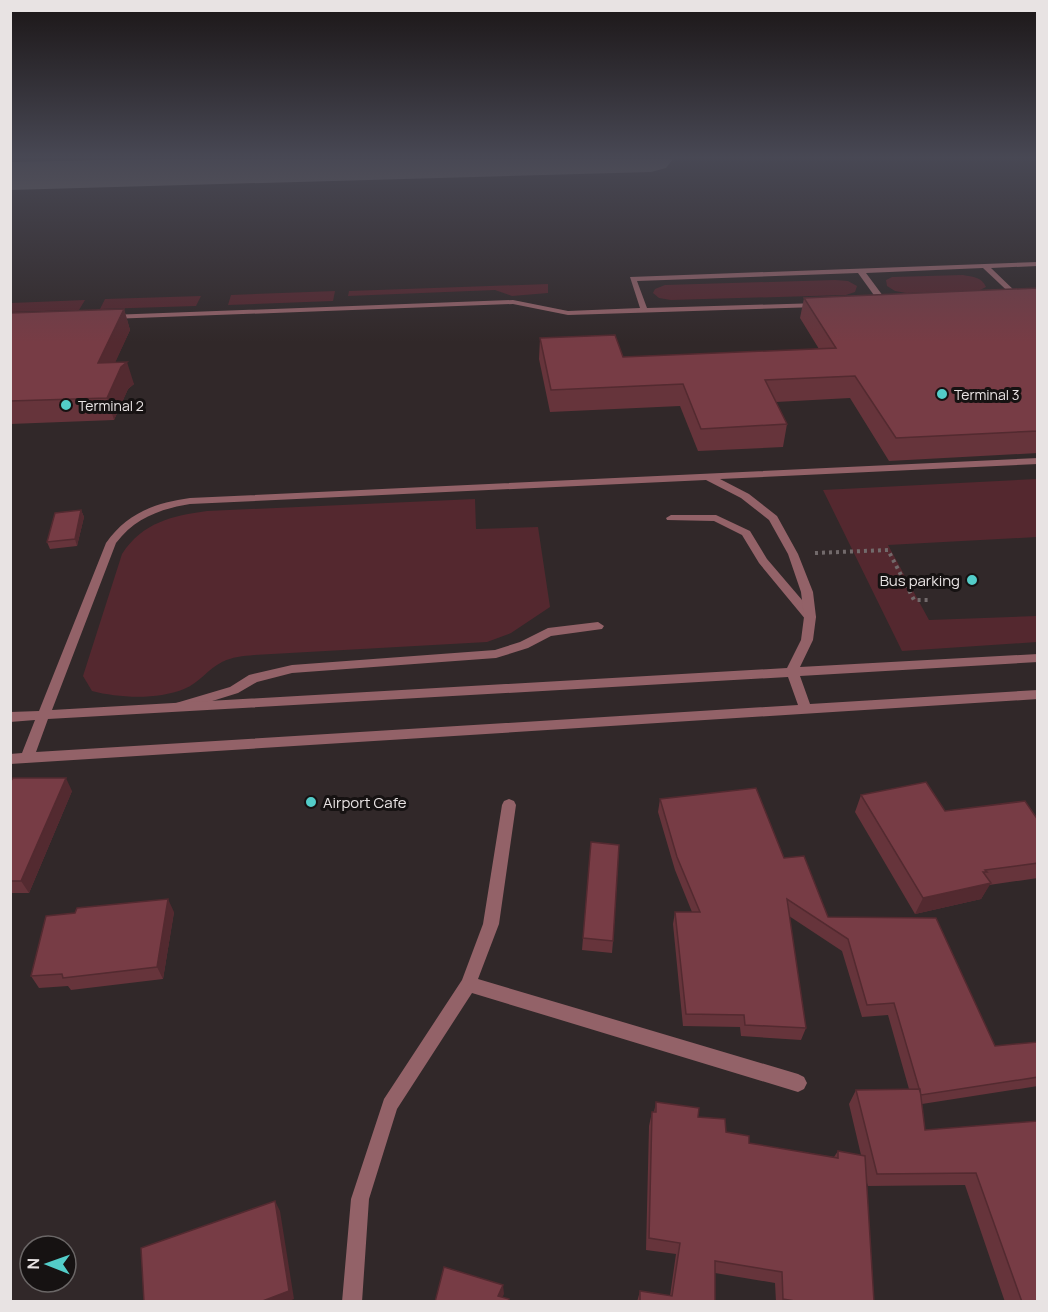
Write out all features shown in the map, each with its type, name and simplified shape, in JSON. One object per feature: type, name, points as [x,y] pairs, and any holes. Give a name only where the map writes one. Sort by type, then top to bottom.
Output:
[{"type":"street","points":[[644,310],[633,279],[1038,264]]},
{"type":"street","points":[[985,266],[1017,298]]},
{"type":"street","points":[[860,270],[884,303]]},
{"type":"street","points":[[1006,298],[1027,298]]},
{"type":"street","points":[[106,317],[513,302],[568,313],[824,304]]},
{"type":"street","points":[[872,303],[895,302]]},
{"type":"street","points":[[27,758],[111,543],[119,530],[132,519],[150,510],[190,501],[1038,461]]},
{"type":"street","points":[[708,477],[745,496],[773,518],[793,554],[807,592],[810,617],[807,640],[792,671],[806,709]]},
{"type":"street","points":[[672,518],[716,518],[746,533],[763,561],[810,617]]},
{"type":"street","points":[[176,708],[234,690],[253,678],[292,669],[496,654],[524,645],[548,632],[598,626]]},
{"type":"street","points":[[10,717],[1038,658]]},
{"type":"street","points":[[10,759],[1038,694]]},
{"type":"street","points":[[352,1302],[360,1199],[390,1105],[468,984],[490,924],[509,805]]},
{"type":"street","points":[[468,984],[798,1083]]},
{"type":"path","points":[[793,554],[888,550],[914,600],[928,600]]},
{"type":"shaded area","points":[[963,275],[980,279],[986,287],[978,291],[906,293],[895,291],[887,286],[886,280],[892,277]]},
{"type":"shaded area","points":[[848,281],[857,286],[855,292],[846,295],[671,300],[659,298],[653,293],[655,289],[665,285]]},
{"type":"shaded area","points":[[548,284],[548,293],[512,296],[495,290],[348,296],[349,291]]},
{"type":"shaded area","points":[[335,291],[333,301],[228,305],[231,295]]},
{"type":"shaded area","points":[[201,296],[196,306],[100,309],[105,299]]},
{"type":"shaded area","points":[[85,300],[79,310],[11,312],[11,303]]},
{"type":"shaded area","points":[[1037,479],[1037,537],[888,545],[929,620],[1037,616],[1037,642],[902,651],[823,490]]},
{"type":"shaded area","points":[[475,499],[476,529],[538,527],[550,607],[511,633],[487,642],[238,657],[217,665],[184,689],[162,695],[126,696],[92,691],[83,676],[122,554],[139,534],[159,522],[207,511]]},
{"type":"building","points":[[1038,288],[1038,431],[896,438],[855,376],[765,380],[787,424],[701,429],[683,384],[551,390],[540,338],[615,335],[623,357],[836,348],[804,298]]},
{"type":"building","points":[[124,309],[98,363],[127,362],[121,367],[107,398],[10,401],[10,313]]},
{"type":"building","points":[[81,510],[75,539],[47,542],[55,513]]},
{"type":"building","points":[[13,778],[66,778],[21,881],[10,881],[10,782]]},
{"type":"building","points":[[926,782],[945,811],[1025,801],[1038,820],[1038,863],[985,870],[987,872],[983,872],[991,883],[923,898],[861,795]]},
{"type":"building","points":[[756,788],[784,858],[804,856],[828,917],[936,918],[995,1046],[1038,1042],[1038,1077],[921,1095],[894,1003],[867,1005],[848,939],[787,899],[806,1028],[745,1025],[744,1015],[686,1014],[675,912],[700,912],[677,857],[660,799]]},
{"type":"building","points":[[591,842],[619,845],[613,941],[583,938]]},
{"type":"building","points":[[168,899],[157,967],[63,978],[62,974],[31,976],[46,916],[75,913],[77,908]]},
{"type":"building","points":[[920,1089],[925,1130],[1038,1121],[1038,1302],[1022,1302],[976,1173],[877,1174],[856,1090]]},
{"type":"building","points":[[656,1102],[699,1108],[698,1117],[725,1119],[726,1132],[749,1136],[749,1143],[838,1158],[838,1151],[865,1156],[874,1302],[801,1302],[783,1299],[782,1272],[715,1261],[715,1302],[640,1302],[640,1291],[672,1296],[680,1243],[649,1238],[652,1112],[656,1112]]},
{"type":"building","points":[[275,1201],[289,1291],[260,1302],[144,1302],[141,1248]]},
{"type":"building","points":[[444,1267],[503,1285],[498,1296],[509,1299],[508,1302],[435,1302]]},
{"type":"place","name":"Terminal 3","points":[[942,394]]},
{"type":"place","name":"Terminal 2","points":[[66,405]]},
{"type":"place","name":"Bus parking","points":[[972,580]]},
{"type":"place","name":"Airport Cafe","points":[[311,802]]}]
